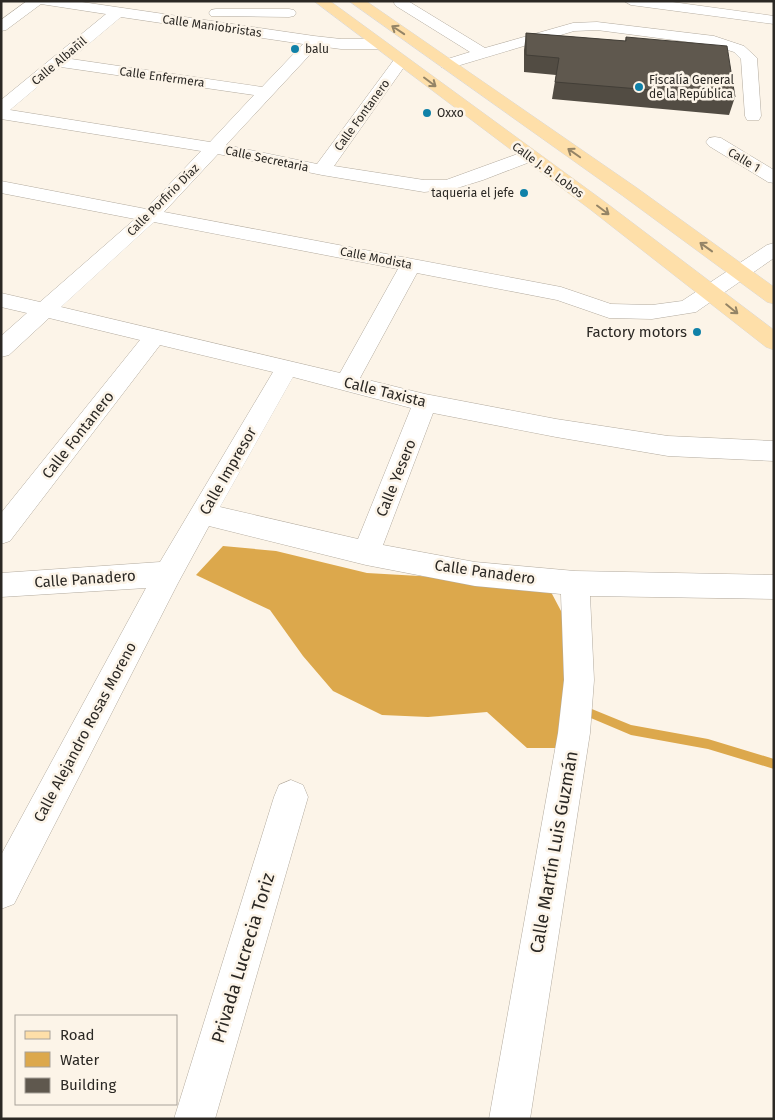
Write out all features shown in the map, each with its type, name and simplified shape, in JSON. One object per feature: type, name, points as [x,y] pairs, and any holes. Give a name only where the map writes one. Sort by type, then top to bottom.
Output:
[{"type":"main road","name":"Calle J. B. Lobos","points":[[321,1],[712,292],[774,342]]},
{"type":"main road","name":"Calle J. B. Lobos","points":[[356,1],[774,296]]},
{"type":"street","points":[[1,26],[36,1]]},
{"type":"street","name":"Calle Maniobristas","points":[[45,1],[193,14],[338,34],[364,33]]},
{"type":"street","points":[[275,1],[311,30]]},
{"type":"street","points":[[631,1],[774,20]]},
{"type":"street","points":[[401,3],[482,53]]},
{"type":"street","name":"Calle Maniobristas","points":[[113,7],[311,30],[379,44]]},
{"type":"street","name":"Calle Albañil","points":[[1,109],[58,62],[113,7]]},
{"type":"street","points":[[193,14],[289,13]]},
{"type":"street","points":[[447,64],[566,29],[597,26],[714,41],[739,49],[749,58],[753,116]]},
{"type":"street","name":"Calle Porfirio Díaz","points":[[1,349],[151,215],[266,92],[311,30]]},
{"type":"street","name":"Calle Fontanero","points":[[322,170],[401,60]]},
{"type":"street","name":"Calle Enfermera","points":[[58,62],[266,92]]},
{"type":"street","name":"Calle Secretaria","points":[[1,114],[215,148],[322,170],[424,186],[447,185],[477,176],[529,156]]},
{"type":"street","name":"Calle 1","points":[[715,142],[774,178]]},
{"type":"street","name":"Calle Modista","points":[[1,187],[561,294],[609,311],[652,312],[688,307],[774,249]]},
{"type":"street","points":[[346,383],[411,265]]},
{"type":"street","name":"Calle Taxista","points":[[1,300],[46,309],[287,367],[426,403],[556,428],[668,446],[774,451]]},
{"type":"street","name":"Calle Fontanero","points":[[1,533],[155,336]]},
{"type":"street","name":"Calle Impresor","points":[[168,574],[287,367]]},
{"type":"street","name":"Calle Yesero","points":[[366,553],[426,403]]},
{"type":"street","name":"Calle Panadero","points":[[203,514],[366,553],[475,574],[576,583],[774,588]]},
{"type":"street","name":"Calle Panadero","points":[[1,584],[168,574]]},
{"type":"street","name":"Calle Alejandro Rosas Moreno","points":[[1,891],[168,574]]},
{"type":"street","name":"Calle Martín Luis Guzmán","points":[[509,1119],[574,733],[579,680],[576,583]]},
{"type":"street","name":"Privada Lucrecia Toriz","points":[[194,1119],[291,797]]},
{"type":"water","points":[[223,546],[276,551],[367,573],[454,578],[551,592],[570,628],[560,748],[527,748],[487,712],[428,717],[382,715],[333,691],[303,656],[270,610],[196,575]]},
{"type":"building","points":[[526,33],[626,41],[626,37],[727,46],[735,97],[555,82],[559,58],[526,55]]},
{"type":"waterway","points":[[582,710],[631,730],[708,744],[774,764]]},
{"type":"place","name":"balu","points":[[295,49]]},
{"type":"place","name":"Fiscalía General de la República","points":[[639,87]]},
{"type":"place","name":"Oxxo","points":[[427,113]]},
{"type":"place","name":"taqueria el jefe","points":[[524,193]]},
{"type":"place","name":"Factory motors","points":[[697,332]]}]
